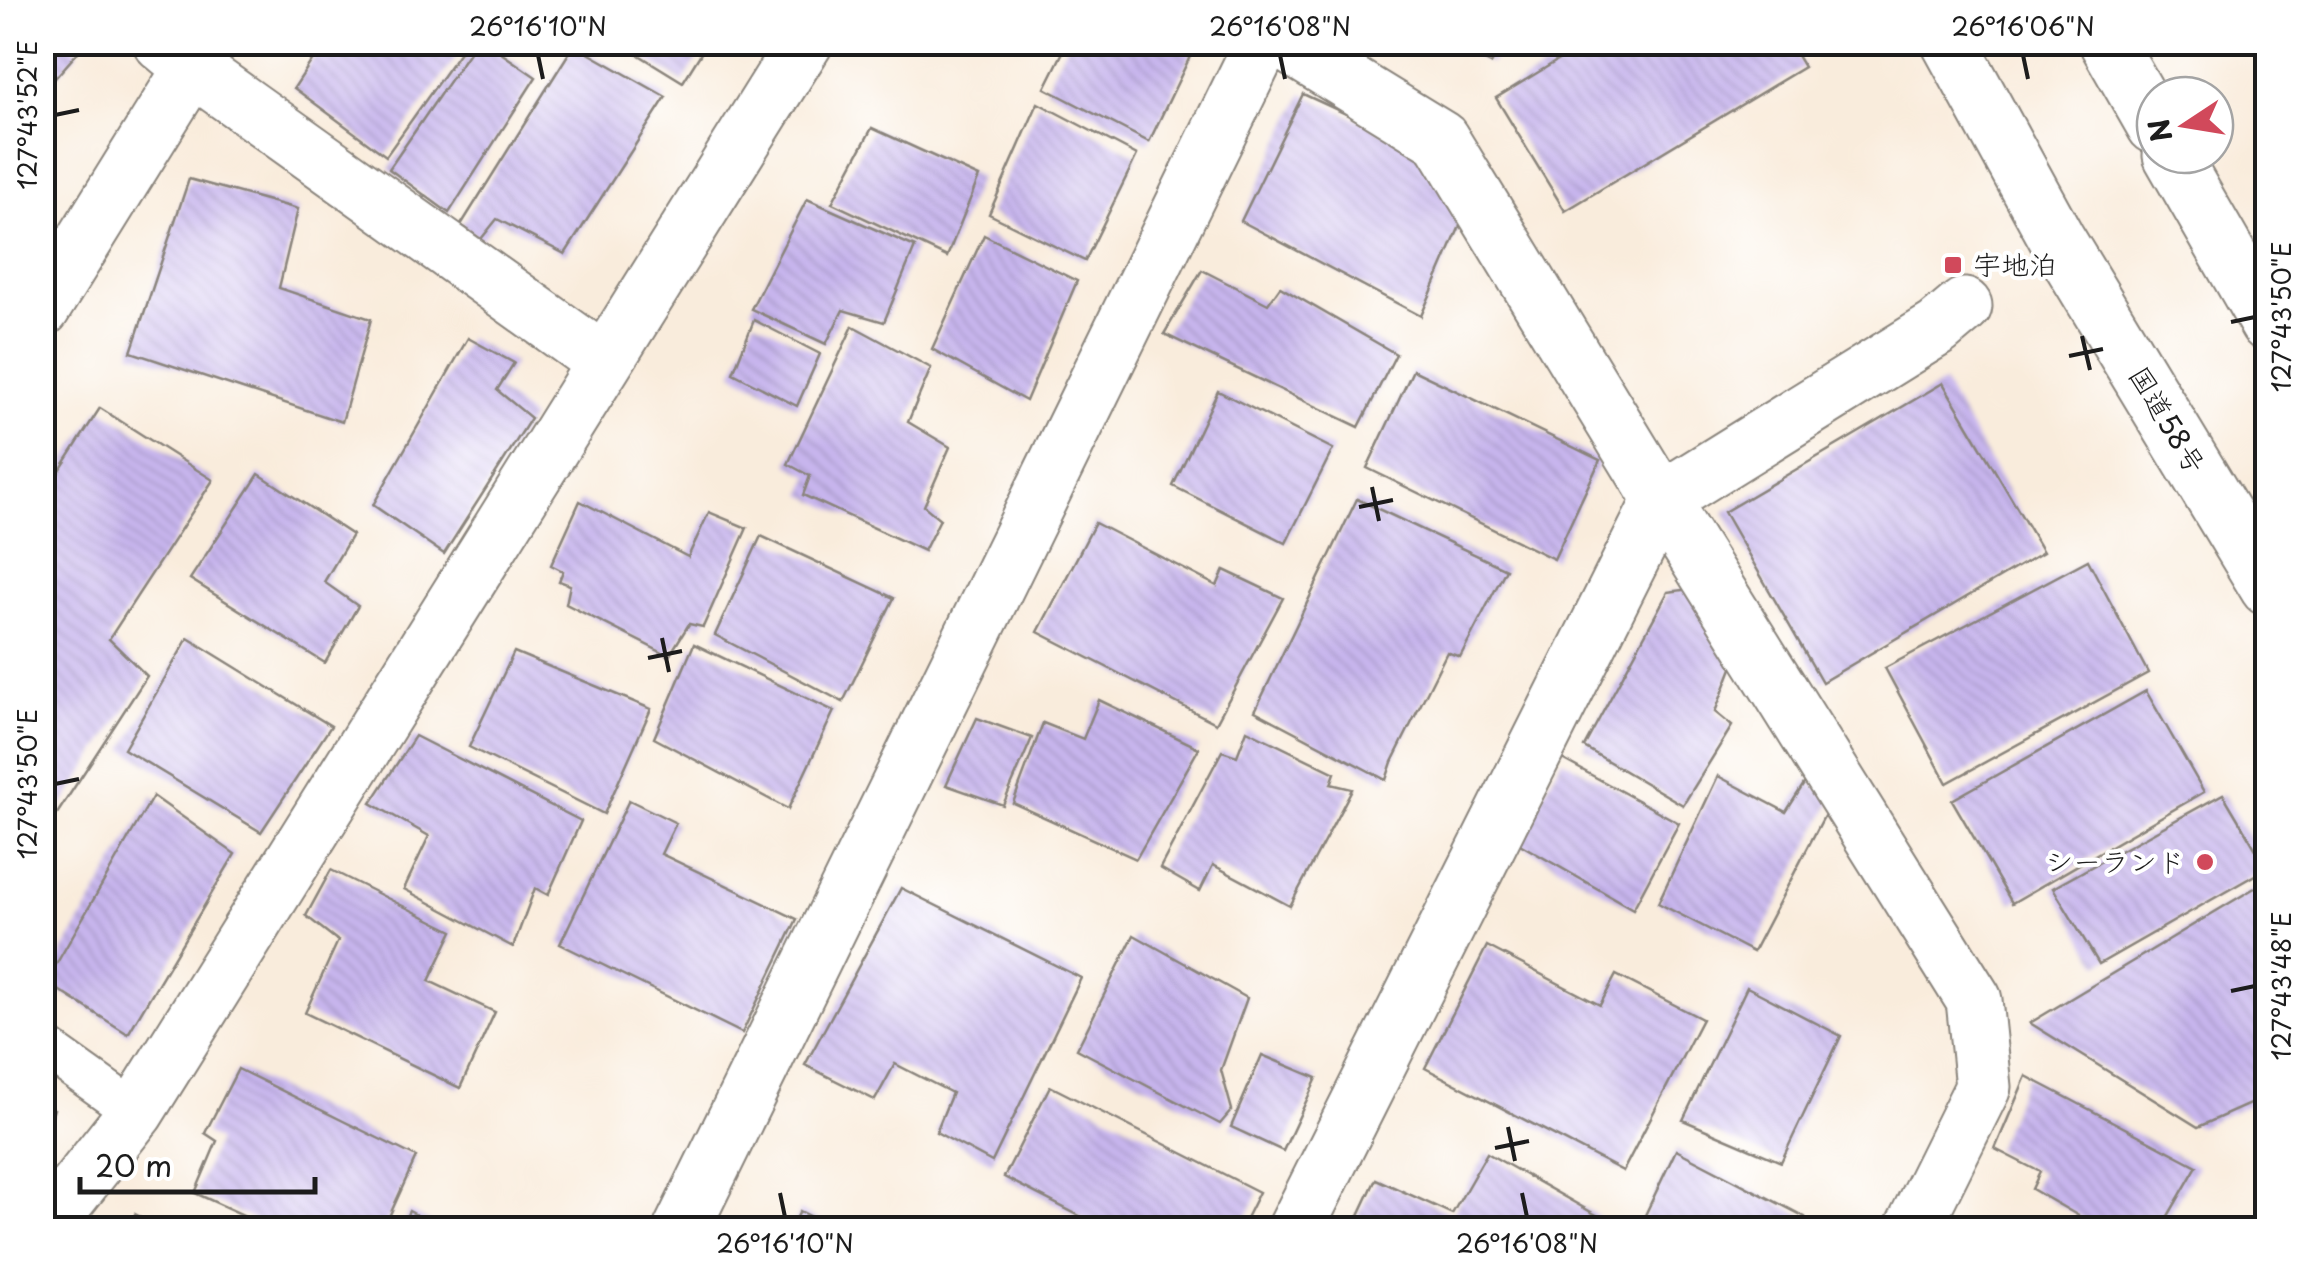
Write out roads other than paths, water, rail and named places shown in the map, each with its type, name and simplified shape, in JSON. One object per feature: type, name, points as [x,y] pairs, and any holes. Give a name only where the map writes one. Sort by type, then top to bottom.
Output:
[{"type":"main road","points":[[43,1230],[136,1112],[805,42]]},
{"type":"main road","points":[[681,1230],[1263,42]]},
{"type":"main road","points":[[1283,42],[1441,138],[1661,500],[1974,1000],[1984,1087],[1912,1230]]},
{"type":"main road","name":"国道58号","points":[[1948,42],[2057,239],[2268,588]]},
{"type":"main road","points":[[2107,42],[2135,91]]},
{"type":"main road","points":[[48,289],[187,51],[604,362]]},
{"type":"main road","points":[[2182,175],[2268,324]]},
{"type":"main road","points":[[1296,1230],[1661,500],[1938,328],[1964,306]]},
{"type":"lane","points":[[42,1046],[136,1112]]},
{"type":"place","name":"宇地泊","points":[[1953,265]]},
{"type":"place","name":"シーランド","points":[[2205,862]]}]
